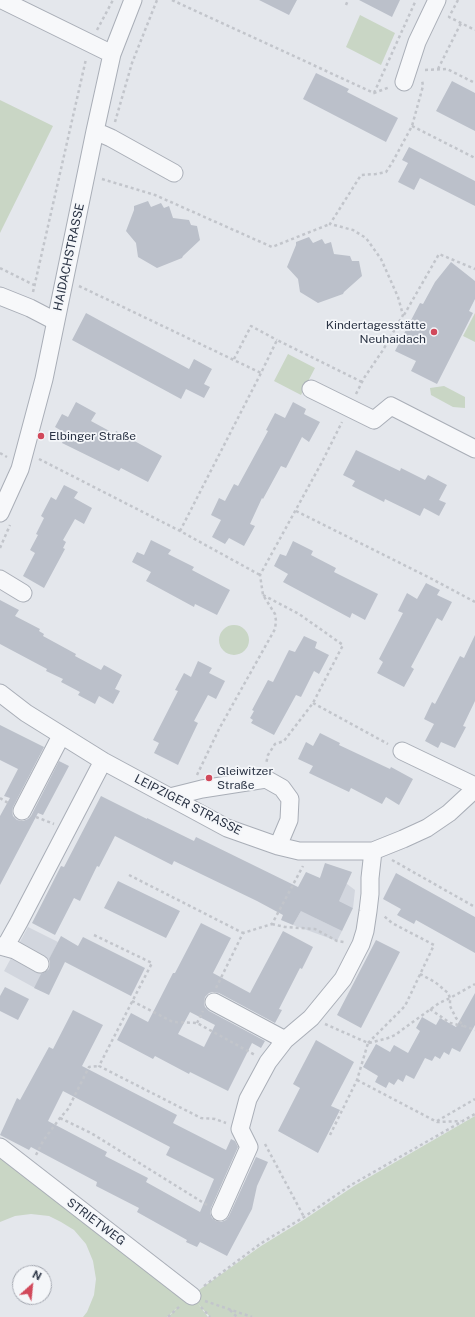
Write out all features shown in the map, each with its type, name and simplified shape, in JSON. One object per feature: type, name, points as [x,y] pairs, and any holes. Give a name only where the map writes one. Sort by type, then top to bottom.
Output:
[{"type":"street","points":[[2,0],[112,54]]},
{"type":"street","name":"HAIDACHSTRASSE","points":[[0,513],[20,469],[44,380],[64,278],[112,54],[133,0]]},
{"type":"street","points":[[404,82],[417,42],[437,0]]},
{"type":"street","points":[[95,131],[174,173]]},
{"type":"street","points":[[0,296],[30,308],[56,321]]},
{"type":"street","points":[[311,389],[374,420],[392,406],[475,449]]},
{"type":"street","points":[[0,579],[23,593]]},
{"type":"street","name":"LEIPZIGER STRASSE","points":[[0,693],[26,713],[103,761],[227,828],[278,846],[299,851],[373,851],[427,828],[449,812],[475,788]]},
{"type":"street","points":[[22,810],[61,736]]},
{"type":"street","points":[[402,751],[475,788]]},
{"type":"street","points":[[40,964],[15,950],[2,946],[19,922],[103,761]]},
{"type":"street","points":[[170,797],[202,789],[266,779],[282,788],[290,799],[289,820],[278,846]]},
{"type":"street","points":[[220,1212],[249,1147],[240,1129],[248,1099],[268,1062],[285,1040],[311,1018],[343,979],[361,944],[365,930],[369,903],[373,851]]},
{"type":"street","points":[[211,1001],[285,1040]]},
{"type":"street","name":"STRIETWEG","points":[[0,1147],[192,1296]]},
{"type":"path","points":[[30,308],[89,44],[113,0]]},
{"type":"path","points":[[172,0],[374,93],[404,82]]},
{"type":"path","points":[[346,5],[348,0]]},
{"type":"path","points":[[374,93],[416,0]]},
{"type":"path","points":[[458,0],[449,17],[475,30]]},
{"type":"path","points":[[438,69],[462,23]]},
{"type":"path","points":[[421,70],[447,68],[475,83]]},
{"type":"path","points":[[412,126],[475,158]]},
{"type":"path","points":[[101,179],[155,194],[272,247],[330,224]]},
{"type":"path","points":[[403,315],[439,254],[475,269]]},
{"type":"path","points":[[0,268],[34,285]]},
{"type":"path","points":[[64,278],[261,373]]},
{"type":"path","points":[[234,359],[250,326],[362,382]]},
{"type":"path","points":[[180,531],[277,340]]},
{"type":"path","points":[[34,456],[180,531],[260,575]]},
{"type":"path","points":[[296,511],[475,602]]},
{"type":"path","points":[[262,595],[299,614],[343,645],[313,704],[284,742],[276,744],[268,755],[265,767],[266,779]]},
{"type":"path","points":[[313,704],[402,751]]},
{"type":"path","points":[[272,924],[311,851]]},
{"type":"path","points":[[373,851],[475,907]]},
{"type":"path","points":[[128,875],[243,933],[272,924],[285,927],[315,929],[337,941],[361,944]]},
{"type":"path","points":[[330,1135],[357,1080],[368,1043],[405,1006],[434,945],[392,923],[369,903]]},
{"type":"path","points":[[197,1023],[211,1001],[243,933]]},
{"type":"path","points":[[94,935],[152,963],[99,1066]]},
{"type":"path","points":[[420,974],[435,982],[448,993],[450,998],[450,1006],[456,1018],[464,1026]]},
{"type":"path","points":[[311,1018],[368,1043],[395,1035],[439,1003],[475,984]]},
{"type":"path","points":[[132,1001],[172,1022],[197,1023],[268,1062]]},
{"type":"path","points":[[430,1009],[450,1022],[475,1030]]},
{"type":"path","points":[[29,1170],[43,1141],[68,1109],[89,1067],[99,1066],[201,1118],[215,1119],[240,1129]]},
{"type":"path","points":[[357,1080],[437,1122],[462,1121]]},
{"type":"path","points":[[437,1122],[475,1099]]},
{"type":"path","points":[[192,1296],[260,1244],[304,1218],[351,1185],[475,1114]]},
{"type":"path","points":[[60,1118],[91,1134],[167,1179],[202,1202]]},
{"type":"path","points":[[263,1140],[304,1218]]},
{"type":"path","points":[[192,1296],[252,1317]]},
{"type":"path","points":[[229,1309],[237,1317]]},
{"type":"shaded area","points":[[321,876],[347,884],[355,890],[353,908],[329,896],[316,918],[342,931],[337,941],[293,925]]},
{"type":"shaded area","points":[[28,927],[58,942],[35,988],[4,971]]},
{"type":"green space","points":[[360,15],[395,33],[381,65],[346,47]]},
{"type":"green space","points":[[0,100],[53,126],[0,233]]},
{"type":"green space","points":[[475,313],[475,342],[463,336]]},
{"type":"green space","points":[[288,354],[315,368],[301,395],[274,381]]},
{"type":"green space","points":[[444,386],[465,397],[465,408],[453,407],[431,395],[430,388]]},
{"type":"green space","points":[[234,625],[245,629],[249,640],[245,651],[234,655],[223,651],[219,640],[223,629]]},
{"type":"green space","points":[[475,1116],[475,1317],[210,1317],[198,1304],[208,1317],[168,1317],[180,1305],[167,1317],[83,1317],[87,1312],[94,1295],[96,1279],[93,1261],[86,1244],[74,1230],[49,1216],[31,1214],[15,1216],[0,1222],[0,1149],[192,1295],[261,1246],[354,1186]]},
{"type":"building","points":[[259,0],[297,0],[289,15]]},
{"type":"building","points":[[359,0],[400,0],[392,17]]},
{"type":"building","points":[[316,73],[349,89],[347,92],[398,118],[386,142],[303,99]]},
{"type":"building","points":[[452,81],[475,93],[475,131],[436,111]]},
{"type":"building","points":[[409,147],[475,181],[475,206],[420,178],[414,190],[398,182],[408,163],[402,160]]},
{"type":"building","points":[[148,201],[151,207],[161,203],[164,208],[169,206],[173,218],[189,220],[191,225],[197,226],[200,240],[182,258],[157,268],[138,257],[136,243],[126,231],[134,210],[134,206]]},
{"type":"building","points":[[309,237],[313,243],[322,239],[325,244],[331,242],[334,254],[350,256],[352,261],[359,261],[362,276],[343,294],[318,303],[300,292],[298,279],[287,267],[296,242]]},
{"type":"building","name":"Kindertagesstätte Neuhaidach","points":[[451,262],[475,281],[475,299],[469,311],[473,313],[437,384],[411,371],[416,361],[395,351],[420,303],[423,304],[435,282]]},
{"type":"building","points":[[86,313],[189,369],[194,359],[212,369],[204,384],[210,387],[204,398],[186,389],[181,399],[72,340]]},
{"type":"building","points":[[76,402],[96,413],[91,421],[115,434],[116,431],[162,456],[148,482],[121,468],[119,471],[62,443],[67,434],[55,427],[62,414],[68,417]]},
{"type":"building","points":[[293,402],[306,409],[304,414],[320,422],[309,442],[302,437],[286,468],[281,466],[263,499],[262,498],[250,524],[255,526],[244,546],[229,538],[225,544],[212,537],[221,520],[211,515],[219,498],[225,501],[234,484],[238,486],[268,431],[266,430],[275,413],[285,418]]},
{"type":"building","points":[[356,450],[400,471],[401,468],[425,480],[428,475],[447,485],[439,500],[446,503],[439,516],[424,508],[420,516],[385,499],[384,502],[352,486],[355,481],[343,475]]},
{"type":"building","points":[[64,485],[78,492],[74,498],[92,508],[84,524],[75,519],[63,540],[66,542],[63,548],[65,549],[44,588],[23,576],[35,553],[30,550],[38,535],[36,534],[44,518],[41,516],[51,497],[56,500]]},
{"type":"building","points":[[151,540],[171,550],[168,554],[194,567],[192,570],[230,590],[217,615],[195,604],[194,607],[146,581],[151,572],[132,562],[137,552],[144,555]]},
{"type":"building","points":[[293,541],[313,551],[311,555],[336,568],[334,572],[378,594],[365,620],[352,613],[350,618],[283,582],[288,574],[274,566],[280,554],[286,556]]},
{"type":"building","points":[[426,583],[440,590],[437,595],[452,602],[442,621],[437,618],[411,667],[414,669],[404,687],[377,673],[383,662],[379,659],[403,613],[398,611],[407,593],[417,599]]},
{"type":"building","points":[[0,600],[19,610],[15,616],[40,629],[39,631],[44,634],[43,636],[76,654],[75,656],[101,670],[104,665],[122,675],[115,689],[120,691],[113,704],[99,696],[95,704],[78,695],[80,692],[61,682],[63,679],[46,671],[47,669],[0,644]]},
{"type":"building","points":[[475,635],[475,701],[463,726],[466,727],[455,748],[441,742],[438,748],[425,741],[434,724],[424,719],[432,702],[435,704],[460,656],[464,658]]},
{"type":"building","points":[[304,636],[317,642],[315,648],[329,655],[319,674],[314,671],[301,697],[296,695],[274,735],[251,723],[253,720],[250,718],[254,711],[252,710],[268,680],[273,682],[289,650],[295,652]]},
{"type":"building","points":[[198,661],[212,668],[209,673],[225,681],[216,699],[208,695],[194,721],[198,723],[178,765],[154,753],[159,743],[153,740],[178,691],[175,690],[184,673],[191,677]]},
{"type":"building","points":[[0,725],[44,747],[13,807],[13,816],[17,820],[23,821],[31,816],[59,761],[69,766],[43,815],[38,813],[0,885],[0,816],[10,798],[4,796],[18,769],[0,760]]},
{"type":"building","points":[[320,733],[340,743],[339,745],[390,769],[391,767],[413,779],[399,805],[386,797],[382,804],[351,788],[349,792],[309,773],[313,766],[298,759],[306,742],[313,746]]},
{"type":"building","points":[[101,796],[194,841],[196,837],[298,887],[306,872],[320,878],[325,863],[352,872],[339,901],[353,908],[342,931],[301,911],[293,925],[281,920],[283,915],[257,901],[174,861],[172,865],[115,836],[99,867],[97,866],[80,901],[74,898],[55,935],[32,923],[61,866],[64,867]]},
{"type":"building","points":[[396,873],[475,917],[475,953],[416,920],[414,924],[397,915],[401,909],[383,899]]},
{"type":"building","points":[[118,881],[180,911],[166,938],[104,908]]},
{"type":"building","points":[[201,923],[231,938],[213,973],[250,993],[283,931],[313,947],[302,969],[300,968],[279,1009],[282,1010],[275,1023],[219,993],[209,993],[205,997],[205,1007],[209,1011],[265,1041],[261,1048],[252,1043],[228,1091],[190,1072],[189,1074],[155,1056],[153,1059],[117,1040],[131,1013],[148,1022],[173,973],[175,973]],"holes":[[[190,1012],[215,1025],[204,1047],[178,1034]]]},
{"type":"building","points":[[61,936],[78,946],[83,937],[145,968],[131,996],[65,962],[49,995],[34,988],[41,974],[49,969],[49,959]]},
{"type":"building","points":[[376,940],[400,952],[361,1028],[337,1015]]},
{"type":"building","points":[[5,987],[29,999],[18,1020],[0,1011],[0,996]]},
{"type":"building","points":[[475,993],[475,1025],[460,1052],[452,1048],[449,1055],[444,1052],[440,1059],[435,1056],[432,1061],[425,1058],[414,1079],[406,1075],[403,1082],[398,1079],[394,1085],[389,1082],[386,1088],[375,1082],[378,1076],[363,1067],[376,1044],[390,1052],[394,1045],[408,1053],[420,1031],[416,1028],[422,1017],[436,1025],[440,1018],[456,1027]]},
{"type":"building","points":[[73,1010],[103,1025],[82,1066],[177,1115],[173,1123],[226,1150],[231,1139],[235,1141],[238,1147],[211,1208],[210,1213],[212,1218],[216,1221],[221,1222],[226,1220],[229,1216],[256,1157],[268,1162],[257,1186],[252,1209],[227,1256],[200,1242],[197,1247],[186,1242],[187,1240],[137,1212],[139,1208],[96,1186],[97,1182],[31,1147],[29,1150],[0,1135],[17,1098],[20,1100],[49,1047],[53,1049]],"holes":[[[63,1091],[170,1147],[166,1155],[214,1179],[200,1212],[146,1182],[148,1178],[105,1156],[107,1152],[48,1121]]]},
{"type":"building","points":[[316,1040],[354,1062],[331,1106],[340,1110],[318,1153],[278,1131],[300,1088],[293,1084]]},
{"type":"place","name":"Kindertagesstätte Neuhaidach","points":[[434,332]]},
{"type":"place","name":"Elbinger Straße","points":[[41,436]]},
{"type":"place","name":"Gleiwitzer Straße","points":[[209,778]]}]
